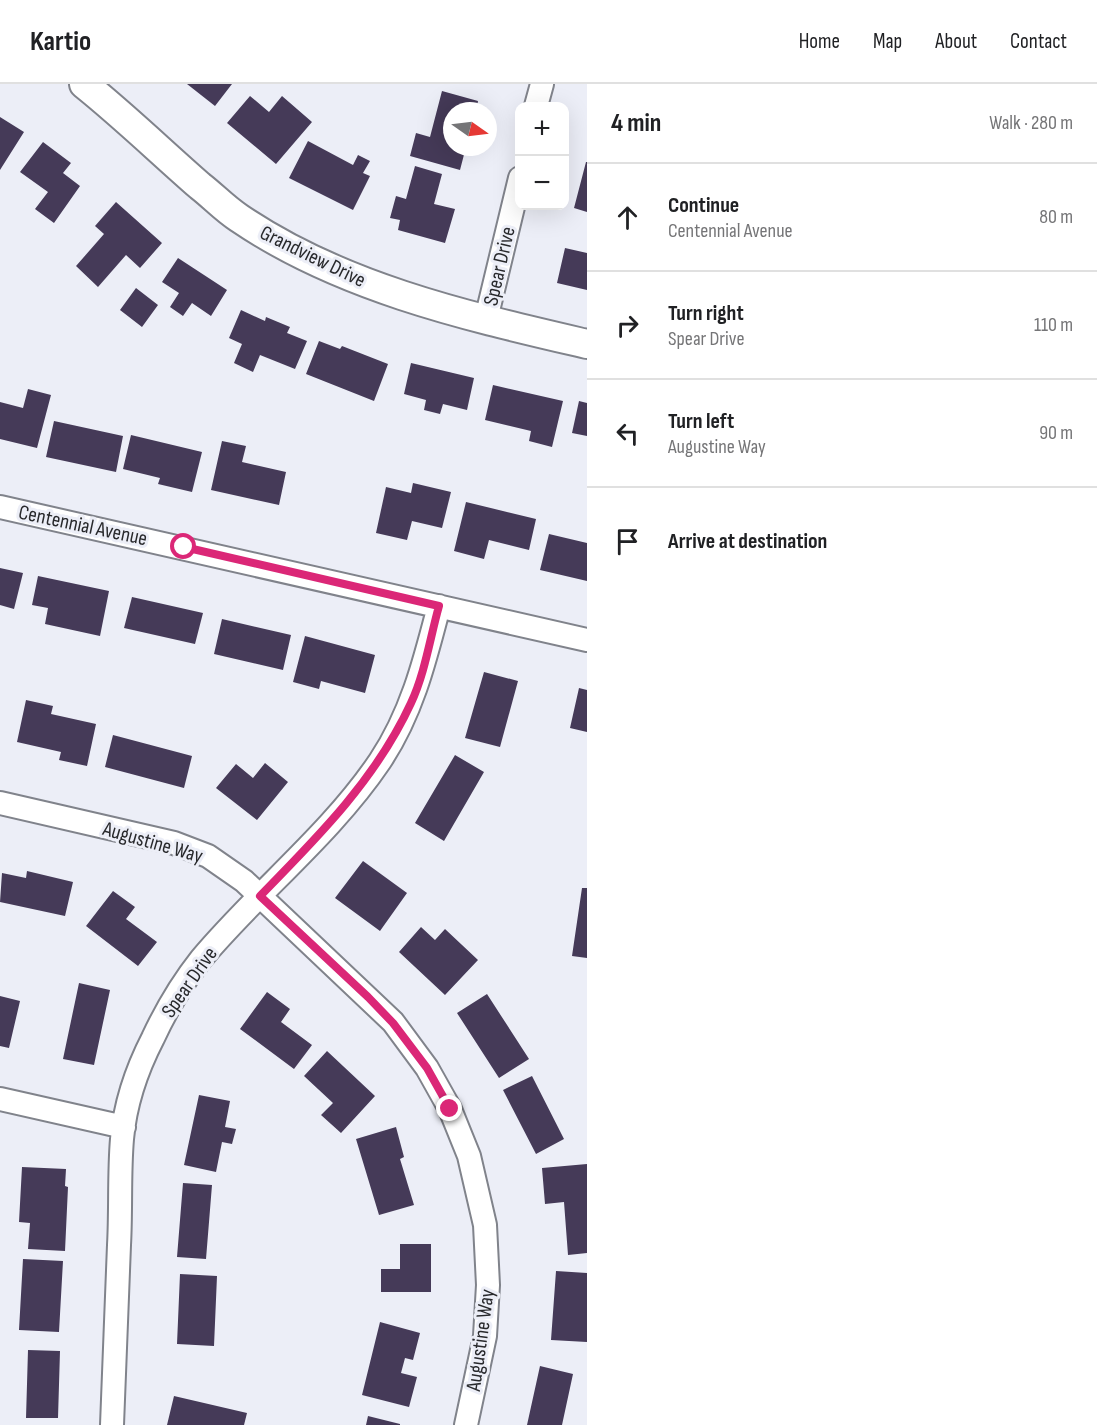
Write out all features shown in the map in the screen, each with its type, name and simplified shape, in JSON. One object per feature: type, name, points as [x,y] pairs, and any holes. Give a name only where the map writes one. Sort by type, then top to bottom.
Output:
[{"type":"street","name":"Grandview Drive","points":[[84,84],[237,217],[285,247],[355,279],[411,299],[587,344]]},
{"type":"street","points":[[537,102],[542,84]]},
{"type":"street","name":"Spear Drive","points":[[486,319],[515,195]]},
{"type":"street","name":"Centennial Avenue","points":[[0,507],[587,640]]},
{"type":"street","name":"Spear Drive","points":[[112,1425],[120,1184],[124,1127],[133,1085],[152,1039],[175,996],[201,960],[314,841],[380,760],[412,701],[439,606]]},
{"type":"street","name":"Augustine Way","points":[[0,803],[190,848],[208,856],[244,880],[393,1023],[433,1078],[450,1109],[469,1156],[485,1225],[488,1285],[485,1336],[466,1425]]},
{"type":"street","points":[[0,1099],[124,1127]]},
{"type":"building","points":[[187,84],[232,84],[215,106]]},
{"type":"building","points":[[442,91],[478,101],[443,102],[443,156],[464,156],[460,170],[410,156],[416,133],[430,137]]},
{"type":"building","points":[[250,96],[269,112],[282,96],[312,122],[276,164],[227,123]]},
{"type":"building","points":[[0,117],[24,132],[0,170]]},
{"type":"building","points":[[308,141],[353,165],[358,155],[370,161],[363,173],[370,176],[353,210],[289,178]]},
{"type":"building","points":[[43,142],[71,163],[63,173],[80,186],[54,223],[35,209],[48,192],[20,172]]},
{"type":"building","points":[[587,162],[587,212],[574,208]]},
{"type":"building","points":[[415,166],[442,174],[434,204],[455,209],[445,243],[398,230],[400,220],[390,218],[396,196],[406,199]]},
{"type":"building","points":[[116,202],[162,243],[140,268],[126,255],[98,287],[76,266],[104,234],[95,226]]},
{"type":"building","points":[[565,248],[587,253],[587,290],[557,283]]},
{"type":"building","points":[[178,258],[227,290],[211,316],[192,303],[183,316],[170,307],[179,293],[162,282]]},
{"type":"building","points":[[136,288],[158,305],[142,327],[120,310]]},
{"type":"building","points":[[241,310],[265,321],[266,317],[290,327],[287,333],[307,341],[295,369],[260,355],[253,372],[234,363],[242,344],[229,338]]},
{"type":"building","points":[[319,341],[340,349],[342,346],[388,364],[374,401],[306,374]]},
{"type":"building","points":[[411,363],[474,378],[467,410],[443,404],[440,414],[424,410],[426,400],[404,394]]},
{"type":"building","points":[[493,385],[563,401],[552,447],[529,441],[531,431],[485,420]]},
{"type":"building","points":[[28,389],[51,395],[37,448],[0,439],[0,402],[23,408]]},
{"type":"building","points":[[579,401],[587,403],[587,436],[572,433]]},
{"type":"building","points":[[54,421],[123,436],[116,472],[46,457]]},
{"type":"building","points":[[131,435],[202,452],[192,492],[158,484],[160,478],[123,469]]},
{"type":"building","points":[[222,441],[246,446],[242,462],[286,472],[279,505],[211,490]]},
{"type":"building","points":[[413,483],[451,492],[442,528],[412,521],[407,540],[376,533],[386,487],[411,493]]},
{"type":"building","points":[[466,502],[536,519],[529,550],[489,540],[484,559],[454,551]]},
{"type":"building","points":[[549,534],[587,543],[587,581],[540,570]]},
{"type":"building","points":[[0,568],[23,573],[14,609],[0,605]]},
{"type":"building","points":[[38,576],[109,591],[100,636],[45,624],[48,608],[32,605]]},
{"type":"building","points":[[132,597],[203,613],[195,644],[124,628]]},
{"type":"building","points":[[222,619],[291,635],[283,670],[214,654]]},
{"type":"building","points":[[305,636],[375,655],[365,693],[321,681],[319,689],[293,682]]},
{"type":"building","points":[[484,672],[518,681],[500,747],[465,738]]},
{"type":"building","points":[[579,688],[587,690],[587,732],[570,728]]},
{"type":"building","points":[[26,700],[53,706],[51,714],[96,724],[87,766],[59,760],[61,752],[17,742]]},
{"type":"building","points":[[113,735],[192,756],[184,788],[105,767]]},
{"type":"building","points":[[455,755],[484,772],[444,841],[415,823]]},
{"type":"building","points":[[265,763],[288,782],[257,820],[216,788],[236,764],[253,778]]},
{"type":"building","points":[[363,861],[407,893],[380,931],[335,898]]},
{"type":"building","points":[[27,871],[73,882],[65,916],[0,902],[2,873],[26,878]]},
{"type":"building","points":[[582,888],[587,888],[587,958],[572,956]]},
{"type":"building","points":[[113,891],[135,907],[126,919],[157,942],[138,966],[86,926]]},
{"type":"building","points":[[421,927],[435,940],[445,929],[478,960],[445,995],[399,952]]},
{"type":"building","points":[[79,983],[110,990],[94,1065],[63,1059]]},
{"type":"building","points":[[267,992],[290,1009],[281,1022],[312,1045],[294,1069],[240,1029]]},
{"type":"building","points":[[487,994],[529,1059],[499,1078],[457,1013]]},
{"type":"building","points":[[0,996],[20,1001],[9,1048],[0,1046]]},
{"type":"building","points":[[327,1051],[375,1096],[341,1133],[321,1115],[333,1103],[304,1076]]},
{"type":"building","points":[[532,1076],[564,1139],[536,1154],[503,1090]]},
{"type":"building","points":[[199,1095],[230,1101],[225,1127],[236,1129],[232,1144],[222,1142],[216,1172],[184,1165]]},
{"type":"building","points":[[396,1127],[404,1157],[400,1159],[414,1205],[379,1215],[356,1139]]},
{"type":"building","points":[[587,1164],[587,1253],[568,1255],[564,1202],[545,1204],[542,1168]]},
{"type":"building","points":[[22,1167],[66,1169],[65,1186],[68,1187],[65,1251],[28,1249],[30,1223],[19,1222]]},
{"type":"building","points":[[183,1183],[212,1185],[206,1259],[177,1257]]},
{"type":"building","points":[[400,1244],[431,1244],[431,1292],[381,1292],[381,1269],[400,1269]]},
{"type":"building","points":[[23,1259],[63,1261],[59,1332],[19,1330]]},
{"type":"building","points":[[556,1271],[587,1273],[587,1342],[551,1340]]},
{"type":"building","points":[[180,1274],[217,1276],[214,1346],[177,1344]]},
{"type":"building","points":[[380,1322],[420,1333],[413,1360],[405,1358],[401,1373],[417,1377],[409,1407],[362,1395]]},
{"type":"building","points":[[28,1350],[60,1351],[58,1418],[26,1418]]},
{"type":"building","points":[[540,1366],[573,1374],[562,1425],[527,1425]]},
{"type":"building","points":[[174,1396],[247,1413],[244,1425],[167,1425]]},
{"type":"building","points":[[368,1416],[400,1424],[400,1425],[366,1425]]},
{"type":"route","points":[[184,547],[439,606],[412,701],[380,760],[314,841],[260,896],[393,1023],[427,1068],[450,1109]]}]
